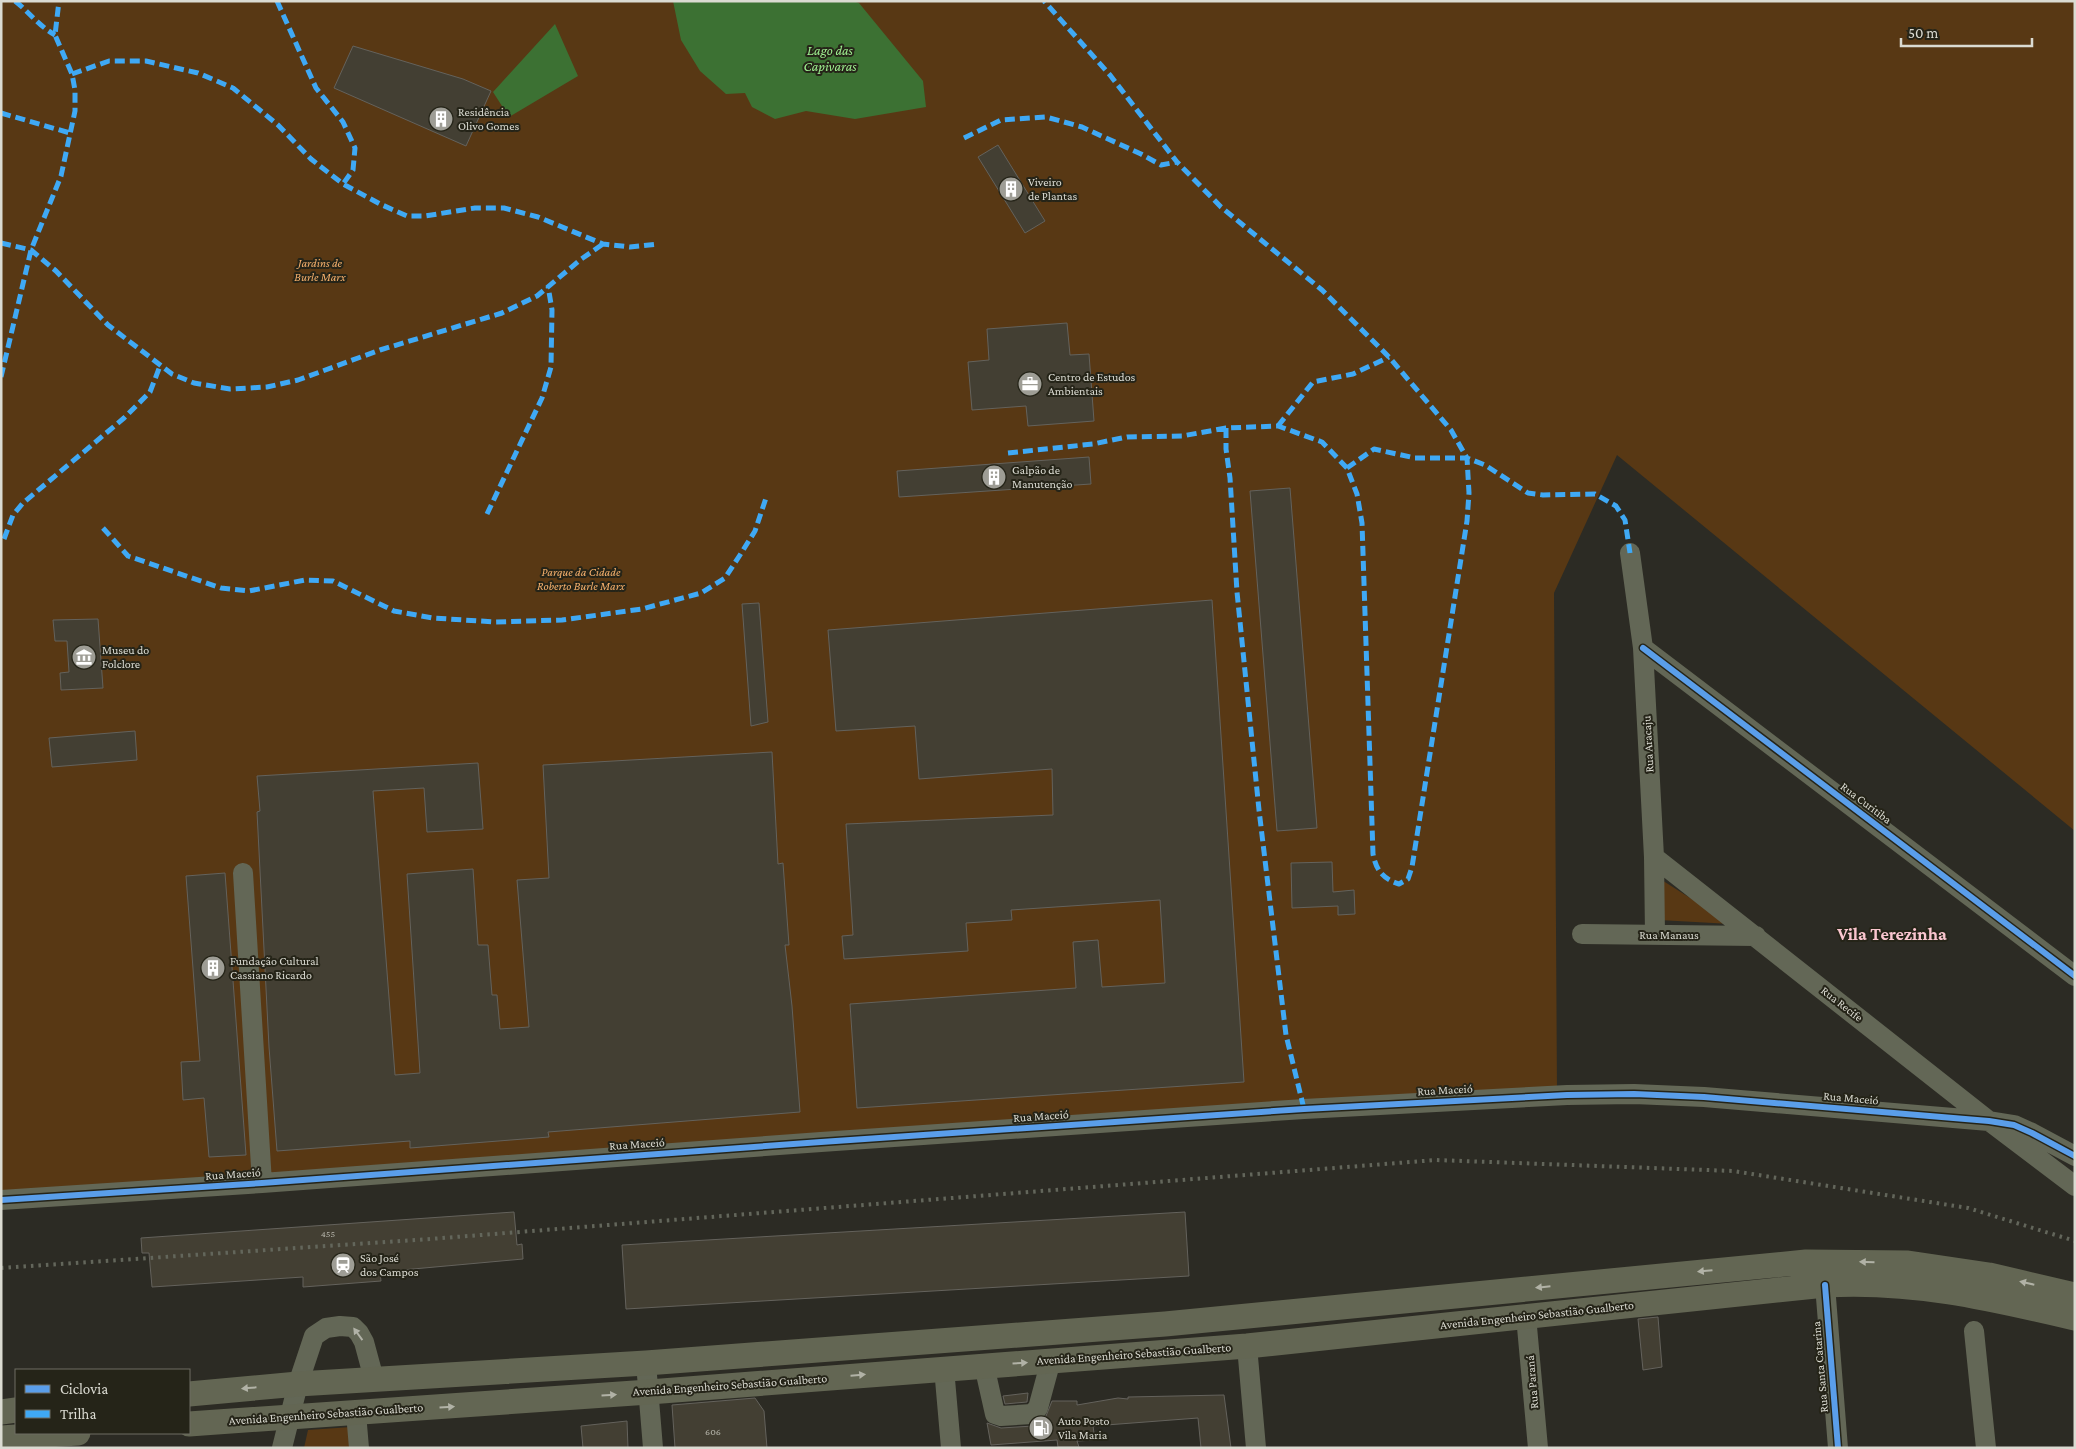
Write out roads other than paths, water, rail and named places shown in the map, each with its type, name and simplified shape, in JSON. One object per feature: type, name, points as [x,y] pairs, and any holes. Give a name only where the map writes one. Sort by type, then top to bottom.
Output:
[{"type":"main road","points":[[190,1394],[298,1384],[646,1363],[1165,1324],[1806,1262],[1908,1263],[1989,1275],[2075,1294]]},
{"type":"main road","name":"Avenida Engenheiro Sebastião Gualberto","points":[[190,1424],[649,1392],[1247,1346],[1858,1283],[1916,1286],[1989,1298],[2075,1318]]},
{"type":"main road","points":[[1,1412],[15,1410]]},
{"type":"main road","points":[[1,1438],[63,1434]]},
{"type":"street","name":"Rua Aracaju","points":[[1630,553],[1644,648],[1654,857],[1655,935]]},
{"type":"street","name":"Rua Curitiba","points":[[1644,648],[2075,976]]},
{"type":"street","name":"Rua Recife","points":[[1654,857],[1989,1121],[2075,1186]]},
{"type":"street","points":[[243,872],[262,1184]]},
{"type":"street","name":"Rua Manaus","points":[[1582,934],[1756,936]]},
{"type":"street","name":"Rua Maceió","points":[[1,1200],[262,1184],[1304,1108],[1567,1095],[1634,1094],[1704,1097],[1989,1121],[2014,1126],[2032,1133],[2075,1156]]},
{"type":"street","name":"Rua Santa Catarina","points":[[1825,1285],[1838,1448]]},
{"type":"street","name":"Rua Paraná","points":[[1526,1316],[1538,1448]]},
{"type":"street","points":[[282,1448],[298,1384],[314,1336],[326,1328],[353,1327],[364,1342],[374,1380]]},
{"type":"street","points":[[1974,1331],[1986,1448]]},
{"type":"street","points":[[1247,1346],[1256,1448]]},
{"type":"street","points":[[984,1365],[995,1414],[1001,1416],[1032,1414],[1038,1408],[1051,1360]]},
{"type":"street","points":[[646,1363],[653,1448]]},
{"type":"street","points":[[944,1368],[951,1448]]},
{"type":"street","points":[[356,1413],[359,1448]]},
{"type":"street","points":[[77,1448],[79,1434]]},
{"type":"water","name":"Lago das Capivaras","points":[[673,1],[853,1],[859,3],[923,81],[926,107],[855,119],[806,111],[775,119],[752,107],[745,93],[726,94],[700,71],[681,40]]},
{"type":"water","points":[[555,24],[578,76],[509,117],[493,92]]},
{"type":"railway","points":[[1,1268],[430,1239],[1436,1160],[1733,1171],[1968,1208],[2075,1241]]},
{"type":"place","name":"Residência Olivo Gomes","points":[[441,119]]},
{"type":"place","name":"Viveiro de Plantas","points":[[1011,189]]},
{"type":"place","name":"Centro de Estudos Ambientais","points":[[1030,384]]},
{"type":"place","name":"Galpão de Manutenção","points":[[994,477]]},
{"type":"place","name":"Museu do Folclore","points":[[84,657]]},
{"type":"place","name":"Fundação Cultural Cassiano Ricardo","points":[[213,968]]},
{"type":"place","name":"São José dos Campos","points":[[343,1265]]},
{"type":"place","name":"Auto Posto Vila Maria","points":[[1041,1428]]},
{"type":"district","name":"Vila Terezinha","points":[[1892,934]]},
{"type":"park label","name":"Jardins de Burle Marx","points":[[320,270]]},
{"type":"park label","name":"Parque da Cidade Roberto Burle Marx","points":[[581,579]]}]
